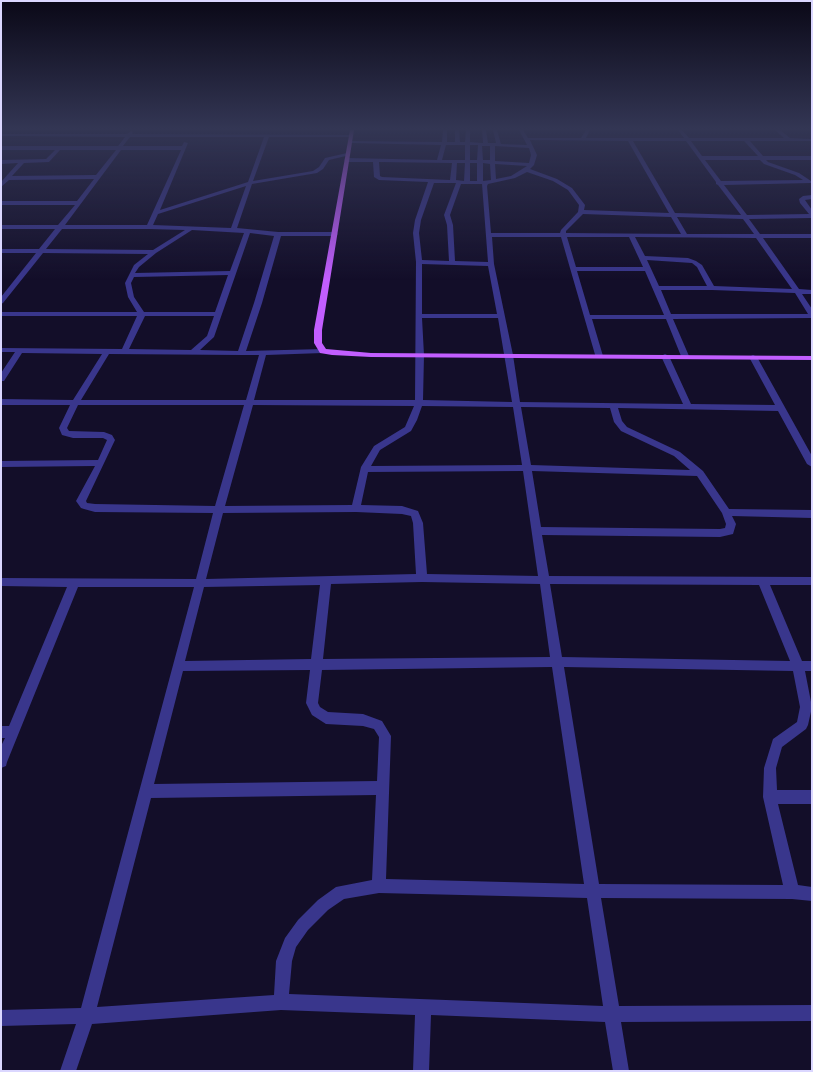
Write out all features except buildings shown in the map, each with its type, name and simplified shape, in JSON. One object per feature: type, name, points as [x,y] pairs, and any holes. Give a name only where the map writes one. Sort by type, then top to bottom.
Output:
[{"type":"main road","points":[[344,180],[318,330],[318,343],[323,351],[345,354],[812,358]]},
{"type":"street","points":[[1,302],[79,203],[95,180]]},
{"type":"street","points":[[149,227],[169,180]]},
{"type":"street","points":[[233,230],[251,180]]},
{"type":"street","points":[[155,213],[250,183],[268,180]]},
{"type":"street","points":[[432,180],[483,183],[493,180]]},
{"type":"street","points":[[356,508],[364,469],[376,448],[408,429],[419,403],[419,262],[416,233],[418,220],[426,202],[432,180]]},
{"type":"street","points":[[483,180],[492,264],[509,355],[621,1071]]},
{"type":"street","points":[[555,180],[570,189],[582,205],[580,212],[562,231],[599,356]]},
{"type":"street","points":[[653,180],[684,234]]},
{"type":"street","points":[[452,263],[450,225],[447,215],[456,182]]},
{"type":"street","points":[[718,182],[811,183]]},
{"type":"street","points":[[718,182],[745,217],[797,291],[812,316]]},
{"type":"street","points":[[812,197],[805,197],[802,199],[803,203],[812,215]]},
{"type":"street","points":[[1,203],[79,203]]},
{"type":"street","points":[[580,212],[745,217],[812,215]]},
{"type":"street","points":[[1,227],[149,227],[233,230],[278,234],[335,234]]},
{"type":"street","points":[[142,314],[131,297],[128,284],[136,266],[190,228]]},
{"type":"street","points":[[192,352],[210,337],[247,232]]},
{"type":"street","points":[[241,353],[258,303],[278,234]]},
{"type":"street","points":[[489,235],[684,234],[812,236]]},
{"type":"street","points":[[631,235],[657,288],[685,356]]},
{"type":"street","points":[[1,251],[154,252]]},
{"type":"street","points":[[643,258],[688,260],[694,262],[700,266],[712,288]]},
{"type":"street","points":[[419,262],[492,264]]},
{"type":"street","points":[[574,269],[647,268]]},
{"type":"street","points":[[131,275],[232,273]]},
{"type":"street","points":[[657,288],[712,288],[812,292]]},
{"type":"street","points":[[1,314],[218,314]]},
{"type":"street","points":[[124,352],[142,314]]},
{"type":"street","points":[[588,317],[667,315],[812,316]]},
{"type":"street","points":[[418,316],[501,316]]},
{"type":"street","points":[[1,350],[241,353],[323,351]]},
{"type":"street","points":[[1,379],[20,350]]},
{"type":"street","points":[[107,351],[76,402],[63,428],[65,433],[73,435],[104,435],[109,436],[111,440],[81,501],[84,506],[95,508],[219,510],[356,508],[402,510],[415,514],[418,523],[422,578]]},
{"type":"street","points":[[68,1071],[87,1016],[219,510],[263,353]]},
{"type":"street","points":[[665,356],[688,406]]},
{"type":"street","points":[[753,357],[812,464]]},
{"type":"street","points":[[1,402],[419,403],[780,408]]},
{"type":"street","points":[[536,531],[720,533],[729,531],[731,524],[726,512],[700,473],[677,454],[624,429],[618,422],[613,405]]},
{"type":"street","points":[[1,464],[101,463]]},
{"type":"street","points":[[364,469],[526,468],[700,473]]},
{"type":"street","points":[[726,512],[812,514]]},
{"type":"street","points":[[1,582],[200,584],[422,578],[544,580],[812,580]]},
{"type":"street","points":[[326,580],[312,703],[316,711],[326,718],[364,720],[378,725],[385,736],[379,886]]},
{"type":"street","points":[[763,581],[798,666],[806,707],[802,725],[777,744],[770,768],[770,797],[792,892]]},
{"type":"street","points":[[1,762],[7,732],[74,583]]},
{"type":"street","points":[[178,666],[558,662],[812,666]]},
{"type":"street","points":[[146,791],[383,788]]},
{"type":"street","points":[[770,797],[812,797]]},
{"type":"street","points":[[281,1002],[284,961],[290,943],[303,925],[323,905],[341,892],[379,886],[592,891],[792,892],[812,894]]},
{"type":"street","points":[[1,1018],[87,1016],[281,1002],[612,1014],[812,1013]]},
{"type":"street","points":[[421,1071],[423,1007]]}]
